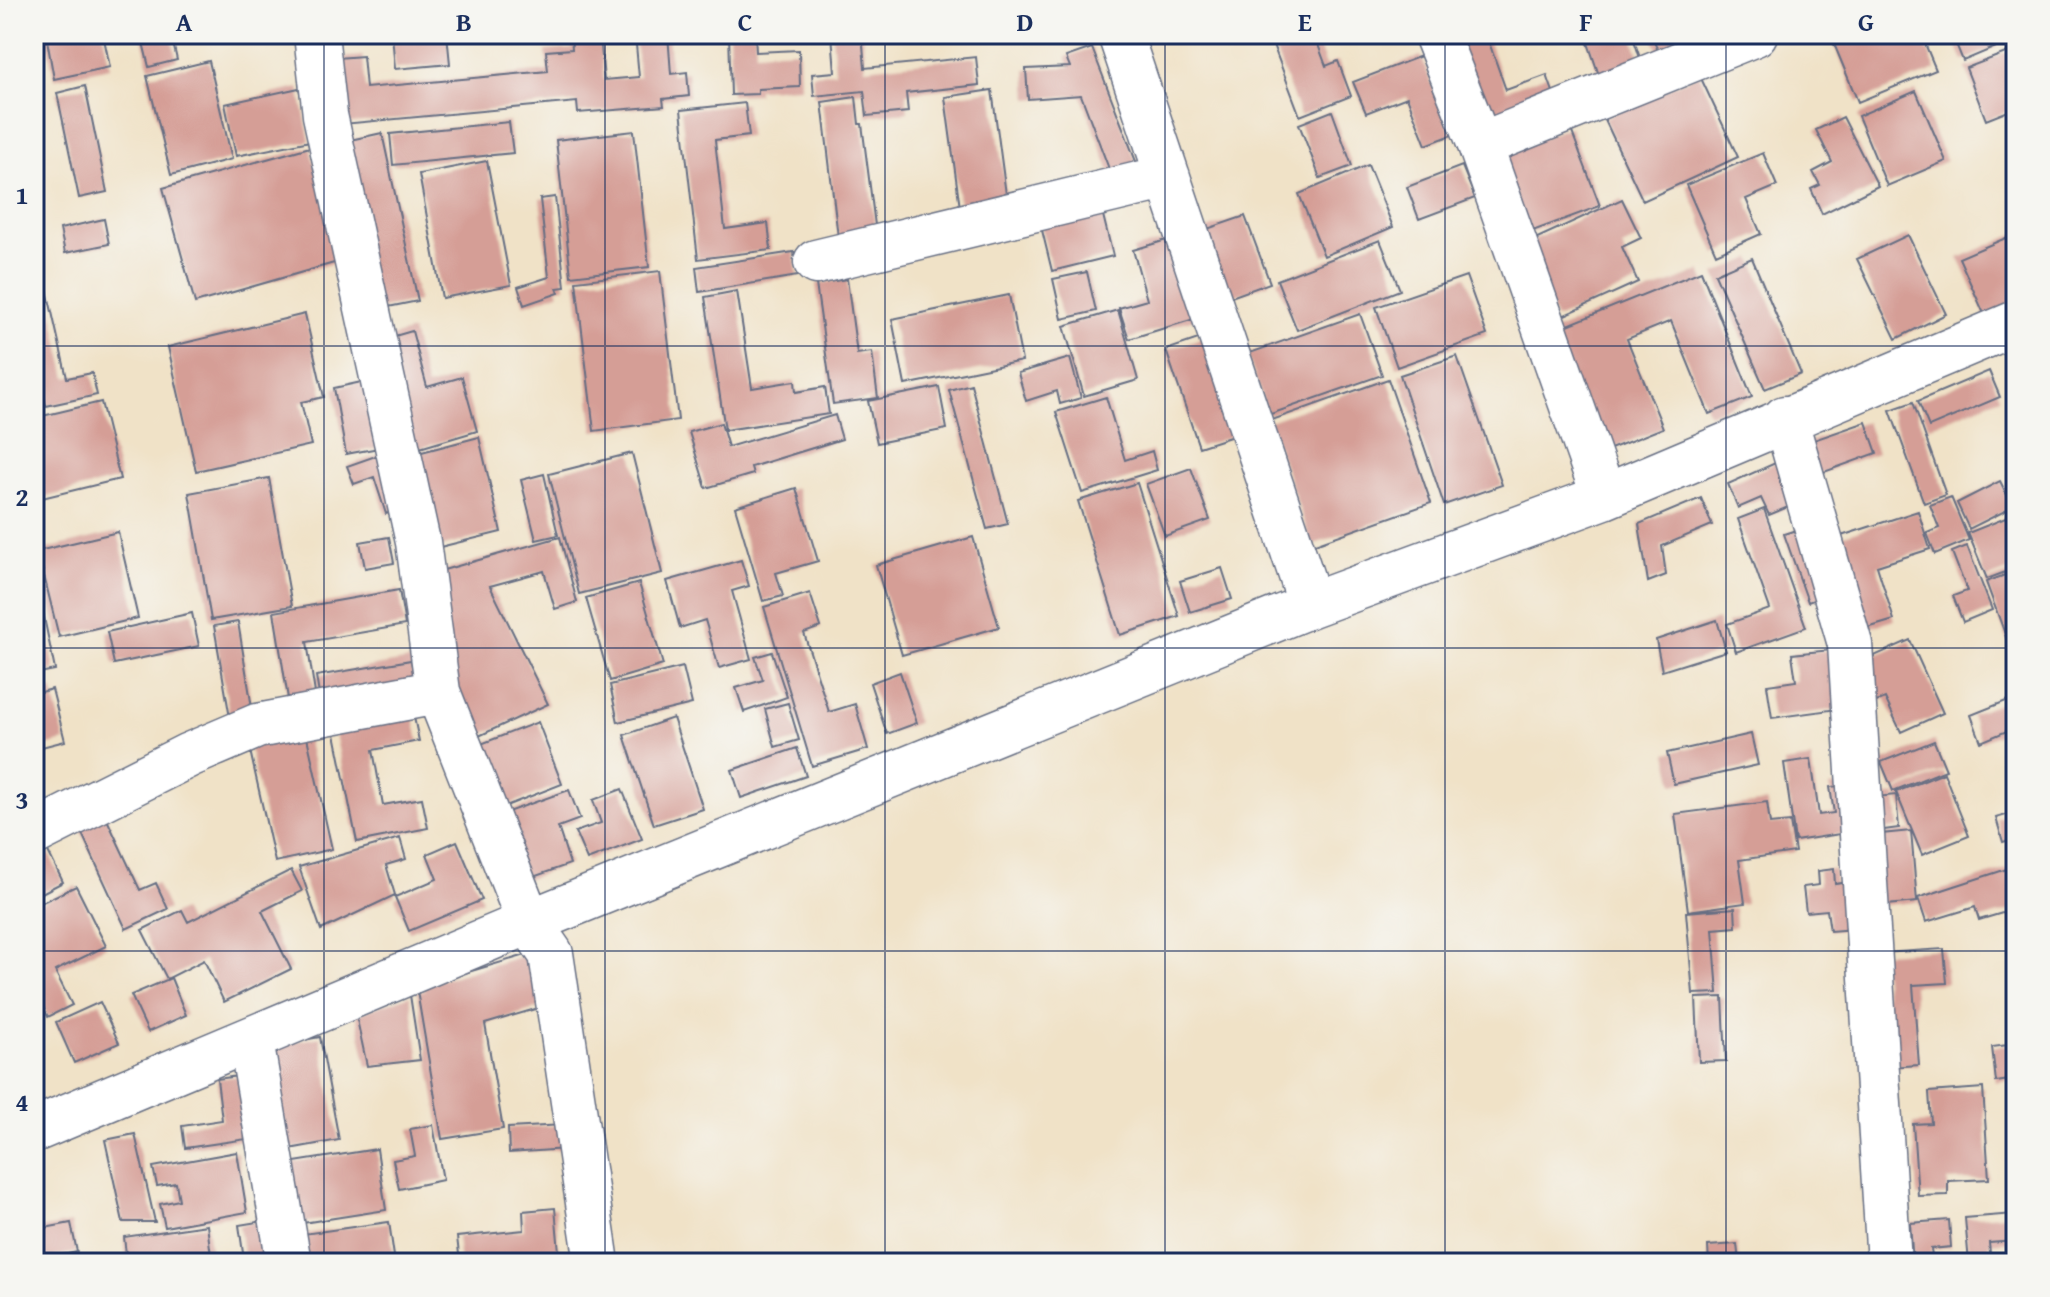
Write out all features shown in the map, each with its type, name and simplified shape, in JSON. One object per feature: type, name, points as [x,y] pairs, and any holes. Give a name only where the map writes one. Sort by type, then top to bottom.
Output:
[{"type":"street","points":[[316,34],[325,115],[418,542],[438,692],[529,922],[551,954],[597,1263]]},
{"type":"street","points":[[1120,34],[1311,605]]},
{"type":"street","points":[[1436,34],[1480,145],[1604,497]]},
{"type":"street","points":[[1480,145],[1755,34]]},
{"type":"street","points":[[816,262],[1168,177]]},
{"type":"street","points":[[34,1130],[529,922],[1311,605],[1604,497],[2016,323]]},
{"type":"street","points":[[1785,418],[1850,644],[1889,1263]]},
{"type":"street","points":[[34,833],[189,755],[257,726],[438,692]]},
{"type":"street","points":[[251,1041],[289,1263]]},
{"type":"building","points":[[46,34],[103,34],[110,67],[54,79]]},
{"type":"building","points":[[141,34],[171,34],[177,60],[149,67]]},
{"type":"building","points":[[392,34],[447,34],[450,64],[395,69]]},
{"type":"building","points":[[571,34],[600,34],[604,80],[639,77],[635,34],[668,34],[671,74],[687,72],[689,96],[663,99],[664,106],[578,113],[577,102],[343,124],[337,58],[363,56],[366,88],[548,71],[546,51],[572,49]]},
{"type":"building","points":[[729,34],[755,34],[756,52],[799,50],[800,87],[758,89],[758,94],[731,95]]},
{"type":"building","points":[[832,34],[862,34],[865,68],[976,57],[979,85],[906,93],[908,112],[867,116],[864,91],[814,96],[812,74],[835,72]]},
{"type":"building","points":[[1269,34],[1314,34],[1326,66],[1338,61],[1351,96],[1300,116]]},
{"type":"building","points":[[1450,34],[1486,34],[1506,90],[1547,75],[1557,103],[1483,129]]},
{"type":"building","points":[[1585,34],[1632,34],[1644,70],[1602,84]]},
{"type":"building","points":[[1652,34],[1678,34],[1683,50],[1660,57]]},
{"type":"building","points":[[1845,34],[1921,34],[1936,70],[1858,102],[1832,39]]},
{"type":"building","points":[[1952,34],[2005,34],[2008,42],[1963,61]]},
{"type":"building","points":[[1092,48],[1140,172],[1114,182],[1081,95],[1028,99],[1026,69],[1070,67],[1066,57]]},
{"type":"building","points":[[2016,49],[2016,108],[1986,120],[1966,68]]},
{"type":"building","points":[[1421,56],[1452,135],[1426,145],[1407,97],[1366,113],[1353,82]]},
{"type":"building","points":[[209,61],[232,159],[171,175],[147,76]]},
{"type":"building","points":[[1699,74],[1738,157],[1643,201],[1604,118]]},
{"type":"building","points":[[85,86],[107,192],[79,198],[57,93]]},
{"type":"building","points":[[299,88],[310,141],[236,156],[225,104]]},
{"type":"building","points":[[992,90],[1007,202],[960,208],[945,97]]},
{"type":"building","points":[[1916,91],[1946,161],[1887,186],[1858,116]]},
{"type":"building","points":[[856,97],[876,233],[838,237],[822,102]]},
{"type":"building","points":[[745,103],[749,136],[715,140],[725,229],[768,223],[771,250],[698,259],[681,110]]},
{"type":"building","points":[[1332,111],[1352,166],[1320,178],[1299,124]]},
{"type":"building","points":[[1843,117],[1878,186],[1822,214],[1811,189],[1820,185],[1813,172],[1832,162],[1816,130]]},
{"type":"building","points":[[509,122],[513,153],[393,165],[390,134]]},
{"type":"building","points":[[1570,127],[1600,206],[1522,235],[1493,156]]},
{"type":"building","points":[[634,131],[649,267],[571,276],[556,140]]},
{"type":"building","points":[[382,133],[418,301],[378,309],[341,142]]},
{"type":"building","points":[[310,147],[341,261],[195,303],[163,188]]},
{"type":"building","points":[[1763,153],[1777,186],[1746,199],[1761,234],[1716,254],[1686,185]]},
{"type":"building","points":[[487,161],[511,285],[442,298],[419,174]]},
{"type":"building","points":[[1368,165],[1393,227],[1324,256],[1299,194]]},
{"type":"building","points":[[1462,166],[1475,198],[1419,219],[1407,187]]},
{"type":"building","points":[[555,197],[565,287],[557,288],[559,293],[524,305],[518,287],[549,277],[540,199]]},
{"type":"building","points":[[1622,199],[1641,238],[1622,247],[1638,282],[1556,319],[1522,245]]},
{"type":"building","points":[[1101,207],[1113,256],[1052,271],[1040,222]]},
{"type":"building","points":[[1245,216],[1270,283],[1223,300],[1198,232]]},
{"type":"building","points":[[104,219],[109,244],[65,253],[60,229]]},
{"type":"building","points":[[2015,234],[2016,302],[1985,316],[1959,258]]},
{"type":"building","points":[[1908,235],[1946,314],[1896,339],[1857,259]]},
{"type":"building","points":[[1170,239],[1194,319],[1129,339],[1119,308],[1147,300],[1133,250]]},
{"type":"building","points":[[1380,240],[1400,290],[1297,330],[1277,280]]},
{"type":"building","points":[[794,252],[798,276],[699,292],[696,267]]},
{"type":"building","points":[[1752,258],[1801,374],[1765,389],[1715,274]]},
{"type":"building","points":[[660,271],[678,420],[594,431],[576,281]]},
{"type":"building","points":[[1701,271],[1752,397],[1709,414],[1671,321],[1627,339],[1663,428],[1603,452],[1553,331]]},
{"type":"building","points":[[1087,272],[1096,311],[1062,319],[1053,279]]},
{"type":"building","points":[[1466,276],[1487,335],[1397,367],[1376,307]]},
{"type":"building","points":[[847,279],[857,354],[872,352],[878,398],[833,404],[816,284]]},
{"type":"building","points":[[47,290],[67,378],[92,373],[97,395],[46,406],[34,353],[34,293]]},
{"type":"building","points":[[737,291],[752,388],[795,381],[796,392],[825,387],[829,414],[725,430],[705,297]]},
{"type":"building","points":[[1009,295],[1022,361],[905,385],[892,319]]},
{"type":"building","points":[[1118,310],[1138,380],[1084,396],[1064,326]]},
{"type":"building","points":[[305,314],[324,397],[301,402],[311,445],[196,471],[168,347]]},
{"type":"building","points":[[1360,314],[1382,375],[1268,415],[1247,354]]},
{"type":"building","points":[[412,331],[427,387],[462,377],[477,431],[413,450],[381,340]]},
{"type":"building","points":[[1204,337],[1236,435],[1199,447],[1166,350]]},
{"type":"building","points":[[1457,356],[1502,485],[1444,505],[1400,375]]},
{"type":"building","points":[[1070,358],[1081,398],[1060,404],[1057,391],[1026,401],[1018,373]]},
{"type":"building","points":[[1989,371],[2000,397],[1929,427],[1918,401]]},
{"type":"building","points":[[1388,379],[1431,503],[1312,545],[1269,421]]},
{"type":"building","points":[[366,381],[379,448],[346,454],[334,388]]},
{"type":"building","points":[[971,384],[1008,524],[987,529],[949,390]]},
{"type":"building","points":[[939,387],[947,429],[877,443],[868,401]]},
{"type":"building","points":[[1106,397],[1125,460],[1152,451],[1157,470],[1082,493],[1056,412]]},
{"type":"building","points":[[101,402],[120,479],[34,500],[34,418]]},
{"type":"building","points":[[1913,402],[1946,495],[1924,503],[1890,410]]},
{"type":"building","points":[[835,415],[842,439],[751,467],[753,474],[706,488],[689,432],[721,423],[728,447]]},
{"type":"building","points":[[1866,422],[1877,453],[1813,476],[1802,444]]},
{"type":"building","points":[[479,437],[501,532],[436,548],[414,454]]},
{"type":"building","points":[[384,453],[403,508],[386,514],[374,477],[354,484],[347,466]]},
{"type":"building","points":[[632,453],[662,573],[579,594],[549,474]]},
{"type":"building","points":[[1782,460],[1800,502],[1769,515],[1761,498],[1738,508],[1728,484]]},
{"type":"building","points":[[1191,468],[1210,520],[1165,536],[1146,484]]},
{"type":"building","points":[[544,474],[558,535],[536,540],[521,480]]},
{"type":"building","points":[[269,478],[292,606],[211,620],[189,493]]},
{"type":"building","points":[[2000,481],[2013,507],[1969,529],[1957,503]]},
{"type":"building","points":[[1137,483],[1179,616],[1120,635],[1078,501]]},
{"type":"building","points":[[796,488],[818,561],[776,573],[783,596],[763,601],[735,507]]},
{"type":"building","points":[[1951,497],[1969,540],[1935,554],[1927,533],[1939,528],[1930,505]]},
{"type":"building","points":[[1701,498],[1712,525],[1662,546],[1666,575],[1648,582],[1639,524]]},
{"type":"building","points":[[1764,509],[1806,627],[1736,652],[1727,624],[1770,609],[1738,519]]},
{"type":"building","points":[[1918,511],[1930,549],[1877,566],[1894,620],[1864,629],[1835,538]]},
{"type":"building","points":[[2008,517],[2016,538],[2016,568],[1987,579],[1968,533]]},
{"type":"building","points":[[1808,526],[1833,593],[1808,602],[1784,534]]},
{"type":"building","points":[[118,532],[138,618],[59,637],[38,551]]},
{"type":"building","points":[[389,537],[394,563],[365,568],[360,542]]},
{"type":"building","points":[[560,537],[577,602],[555,609],[544,571],[490,586],[548,704],[466,742],[433,573]]},
{"type":"building","points":[[973,537],[999,627],[902,655],[876,565]]},
{"type":"building","points":[[1967,546],[1992,610],[1963,622],[1953,596],[1967,591],[1952,552]]},
{"type":"building","points":[[741,560],[749,586],[732,591],[751,659],[719,668],[705,620],[680,628],[667,581]]},
{"type":"building","points":[[1222,568],[1232,599],[1190,612],[1180,581]]},
{"type":"building","points":[[2016,571],[2016,664],[1986,582]]},
{"type":"building","points":[[639,583],[663,665],[610,681],[586,598]]},
{"type":"building","points":[[399,590],[405,625],[307,642],[317,706],[290,711],[274,612]]},
{"type":"building","points":[[810,593],[821,627],[804,633],[829,712],[855,704],[868,749],[812,766],[764,607]]},
{"type":"building","points":[[42,608],[55,670],[34,674],[34,610]]},
{"type":"building","points":[[192,613],[199,646],[114,664],[107,632]]},
{"type":"building","points":[[1717,620],[1726,651],[1662,671],[1656,640]]},
{"type":"building","points":[[238,622],[253,714],[230,718],[214,626]]},
{"type":"building","points":[[1910,640],[1943,713],[1901,732],[1885,698],[1861,709],[1854,665]]},
{"type":"building","points":[[1831,650],[1838,709],[1772,718],[1767,685],[1796,681],[1792,654]]},
{"type":"building","points":[[772,652],[787,697],[744,712],[736,688],[763,680],[755,657]]},
{"type":"building","points":[[411,660],[416,691],[321,707],[316,676]]},
{"type":"building","points":[[683,667],[692,704],[618,722],[610,685]]},
{"type":"building","points":[[900,672],[917,723],[887,734],[870,683]]},
{"type":"building","points":[[52,689],[65,741],[34,749],[34,694]]},
{"type":"building","points":[[2016,697],[2016,746],[2009,730],[1981,742],[1971,715]]},
{"type":"building","points":[[411,703],[419,741],[373,750],[383,805],[422,798],[428,828],[357,842],[332,719]]},
{"type":"building","points":[[788,703],[799,740],[775,747],[765,709]]},
{"type":"building","points":[[673,718],[703,809],[654,825],[624,735]]},
{"type":"building","points":[[538,722],[562,784],[498,809],[473,747]]},
{"type":"building","points":[[306,733],[332,849],[275,862],[249,746]]},
{"type":"building","points":[[1751,734],[1758,765],[1674,784],[1667,753]]},
{"type":"building","points":[[1934,741],[1946,770],[1893,791],[1881,762]]},
{"type":"building","points":[[797,748],[806,776],[741,798],[732,770]]},
{"type":"building","points":[[1811,759],[1819,815],[1834,813],[1830,787],[1847,785],[1853,832],[1795,841],[1784,763]]},
{"type":"building","points":[[1944,773],[1969,836],[1922,855],[1896,792]]},
{"type":"building","points":[[622,789],[642,839],[587,860],[575,832],[601,823],[593,800]]},
{"type":"building","points":[[569,790],[580,819],[558,827],[570,864],[522,881],[499,815]]},
{"type":"building","points":[[1896,795],[1899,828],[1869,832],[1865,798]]},
{"type":"building","points":[[1767,802],[1770,824],[1790,822],[1795,852],[1739,860],[1745,903],[1688,911],[1675,814]]},
{"type":"building","points":[[2016,812],[2015,847],[2013,839],[2003,842],[1996,818]]},
{"type":"building","points":[[104,813],[140,890],[156,883],[168,909],[126,929],[78,825]]},
{"type":"building","points":[[1911,831],[1917,902],[1876,906],[1871,835]]},
{"type":"building","points":[[400,838],[406,859],[386,865],[395,895],[321,930],[299,867]]},
{"type":"building","points":[[42,839],[63,882],[34,897],[34,843]]},
{"type":"building","points":[[457,841],[482,900],[409,931],[395,897],[437,879],[427,854]]},
{"type":"building","points":[[2010,868],[2016,886],[2016,909],[1979,920],[1975,907],[1926,922],[1918,898]]},
{"type":"building","points":[[1834,869],[1835,884],[1849,882],[1854,929],[1830,931],[1827,910],[1806,912],[1803,887],[1819,885],[1818,871]]},
{"type":"building","points":[[291,870],[302,891],[262,911],[291,969],[224,1002],[204,960],[167,979],[142,930],[182,910],[188,922]]},
{"type":"building","points":[[76,886],[106,946],[55,971],[72,1005],[48,1017],[34,988],[34,906]]},
{"type":"building","points":[[1735,908],[1736,927],[1713,929],[1718,993],[1693,994],[1686,912]]},
{"type":"building","points":[[1944,949],[1947,983],[1913,985],[1919,1065],[1890,1067],[1882,953]]},
{"type":"building","points":[[536,952],[552,1004],[485,1024],[503,1129],[442,1139],[417,991],[425,990],[424,985]]},
{"type":"building","points":[[171,978],[186,1015],[148,1032],[131,995]]},
{"type":"building","points":[[410,995],[420,1060],[367,1066],[356,1015]]},
{"type":"building","points":[[1723,997],[1726,1061],[1699,1062],[1696,998]]},
{"type":"building","points":[[100,1002],[119,1043],[74,1063],[56,1022]]},
{"type":"building","points":[[320,1037],[339,1140],[289,1149],[270,1046]]},
{"type":"building","points":[[2016,1044],[2016,1079],[1996,1082],[1992,1047]]},
{"type":"building","points":[[238,1076],[247,1139],[185,1148],[182,1126],[222,1120],[217,1079]]},
{"type":"building","points":[[1983,1088],[1989,1179],[1948,1181],[1948,1195],[1918,1196],[1913,1124],[1931,1123],[1929,1092]]},
{"type":"building","points":[[433,1125],[443,1180],[399,1189],[393,1160],[415,1156],[410,1129]]},
{"type":"building","points":[[564,1125],[566,1149],[509,1153],[508,1128]]},
{"type":"building","points":[[135,1134],[155,1222],[123,1222],[105,1140]]},
{"type":"building","points":[[377,1149],[386,1210],[296,1224],[288,1163]]},
{"type":"building","points":[[237,1152],[247,1212],[165,1227],[160,1204],[179,1200],[176,1183],[157,1186],[153,1167]]},
{"type":"building","points":[[555,1208],[559,1252],[460,1263],[457,1237],[524,1230],[523,1211]]},
{"type":"building","points":[[2014,1214],[2016,1241],[1989,1243],[1991,1263],[1969,1263],[1965,1218]]},
{"type":"building","points":[[270,1220],[277,1263],[233,1263],[244,1260],[239,1225]]},
{"type":"building","points":[[1949,1220],[1951,1247],[1931,1249],[1933,1263],[1913,1263],[1910,1223]]},
{"type":"building","points":[[389,1222],[395,1263],[307,1263],[303,1234]]},
{"type":"building","points":[[71,1223],[77,1252],[34,1261],[34,1230]]},
{"type":"building","points":[[207,1225],[212,1263],[127,1263],[124,1237]]},
{"type":"building","points":[[1737,1244],[1739,1263],[1709,1263],[1708,1246]]}]
